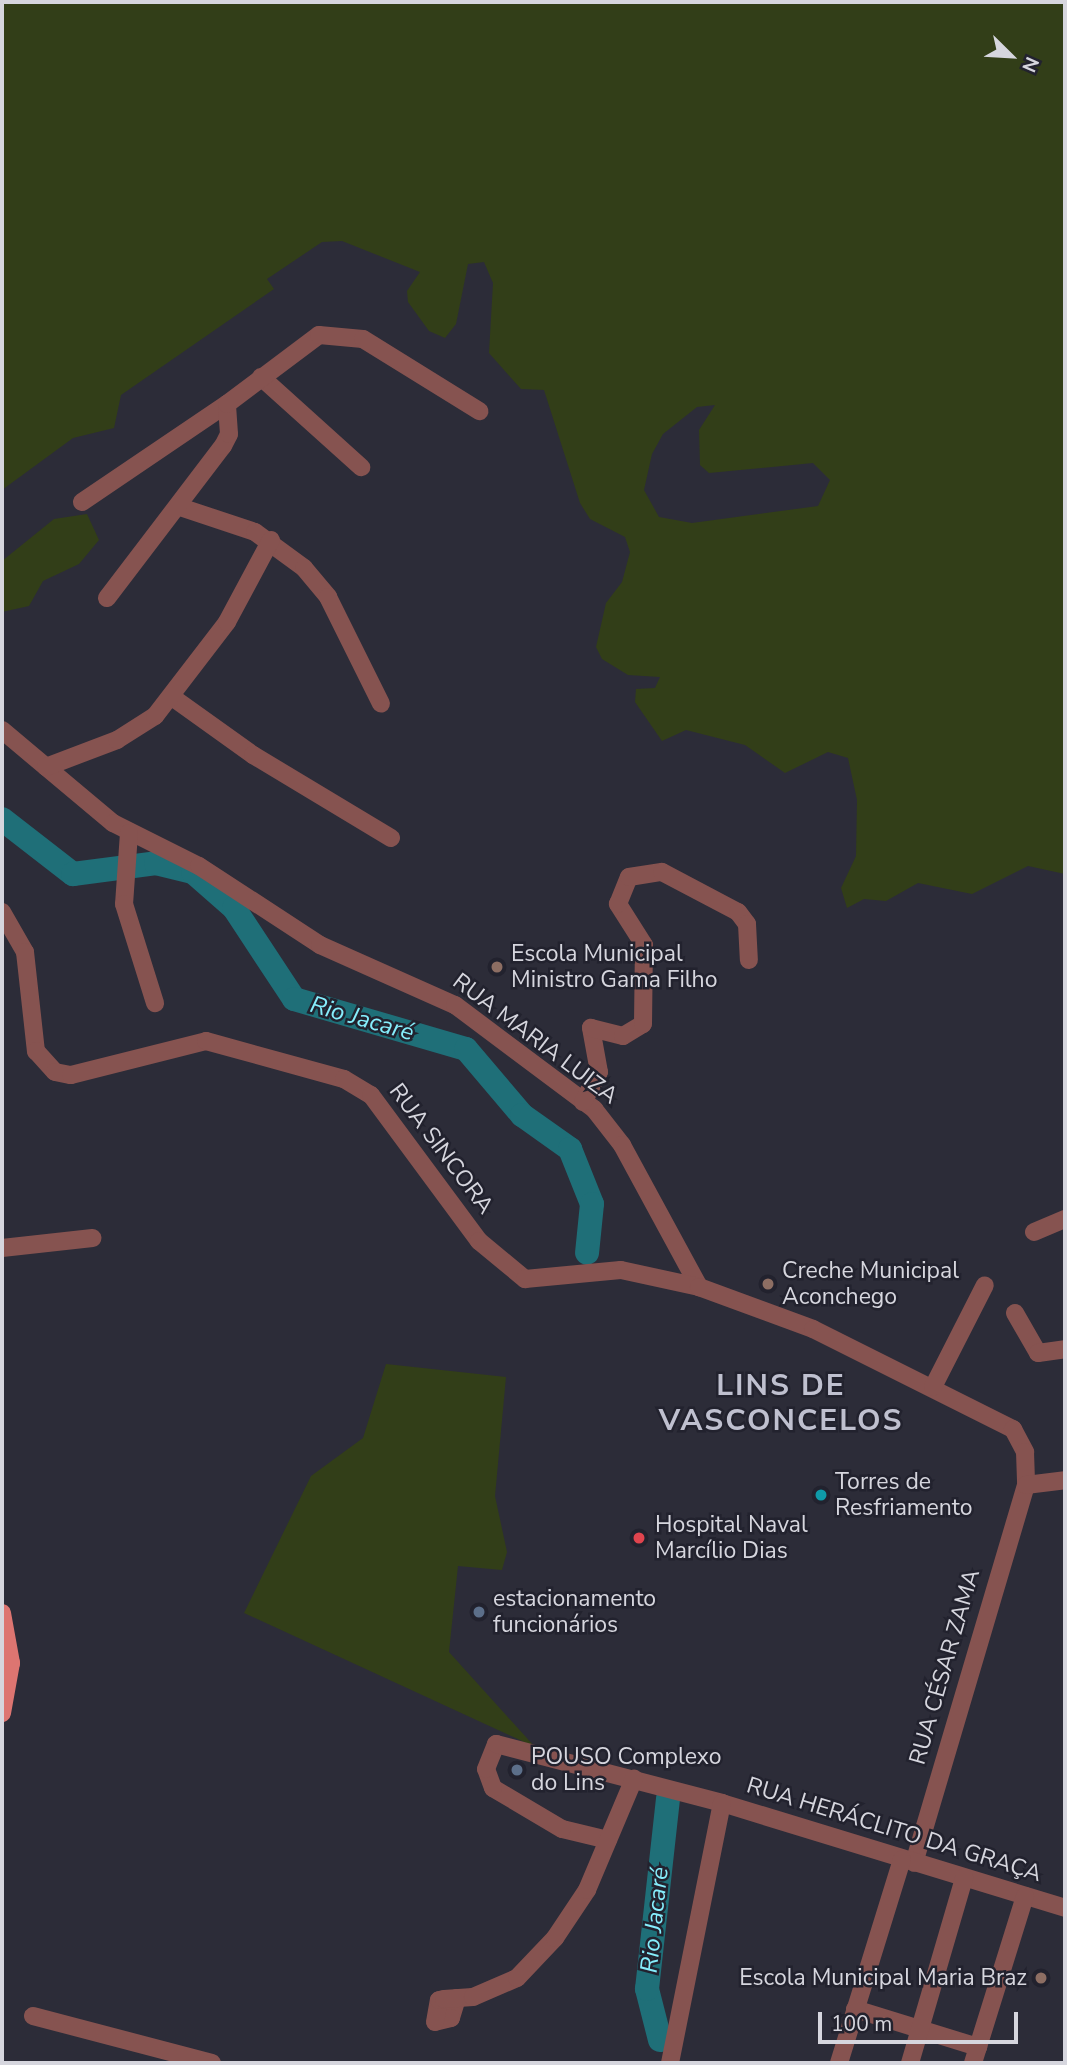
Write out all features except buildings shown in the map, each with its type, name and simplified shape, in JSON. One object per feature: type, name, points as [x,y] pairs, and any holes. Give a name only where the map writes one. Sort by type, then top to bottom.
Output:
[{"type":"main road","points":[[2,1614],[11,1663],[2,1713]]},
{"type":"street","points":[[82,502],[227,404],[319,335],[339,332],[363,339],[480,411]]},
{"type":"street","points":[[261,377],[361,467]]},
{"type":"street","points":[[107,598],[180,507],[229,434],[227,404]]},
{"type":"street","points":[[180,507],[271,540],[328,597],[381,704]]},
{"type":"street","points":[[46,767],[137,730],[172,697],[227,622],[271,540]]},
{"type":"street","points":[[172,697],[253,755],[391,838]]},
{"type":"street","name":"RUA MARIA LUIZA","points":[[2,730],[129,833],[176,853],[320,945],[455,1005],[583,1102],[610,1126],[699,1287]]},
{"type":"street","points":[[129,833],[122,880],[129,930],[155,1003]]},
{"type":"street","points":[[583,1102],[599,1072],[591,1028],[623,1036],[643,1024],[645,945],[618,904],[629,877],[662,872],[738,912],[747,924],[749,960]]},
{"type":"street","name":"RUA SINCORA","points":[[2,912],[25,952],[36,1051],[55,1072],[71,1075],[206,1041],[323,1072],[371,1095],[479,1241],[526,1279],[621,1270],[699,1287]]},
{"type":"street","points":[[2,938],[25,952]]},
{"type":"street","points":[[1034,1232],[1065,1219]]},
{"type":"street","points":[[2,1248],[92,1238]]},
{"type":"street","points":[[933,1387],[985,1285]]},
{"type":"street","points":[[699,1287],[773,1312],[933,1387],[1013,1429],[1025,1452],[1026,1485],[1065,1480]]},
{"type":"street","points":[[1015,1313],[1038,1353],[1065,1349]]},
{"type":"street","name":"RUA CÉSAR ZAMA","points":[[839,2063],[855,2009],[908,1861],[1026,1485]]},
{"type":"street","name":"RUA HERÁCLITO DA GRAÇA","points":[[608,1840],[542,1820],[488,1783],[493,1747],[506,1743],[722,1803],[1065,1908]]},
{"type":"street","points":[[457,1998],[508,1983],[537,1959],[577,1910],[634,1779]]},
{"type":"street","points":[[670,2063],[722,1803]]},
{"type":"street","points":[[909,2063],[964,1878]]},
{"type":"street","points":[[855,2009],[920,2028],[976,2055],[1025,1896]]},
{"type":"street","points":[[33,2016],[212,2063]]},
{"type":"green space","points":[[2,2],[1065,2],[1065,874],[1028,866],[972,894],[918,883],[886,901],[864,899],[847,908],[841,888],[856,856],[857,800],[848,758],[828,752],[785,773],[745,745],[686,730],[662,741],[635,702],[636,689],[655,688],[660,677],[628,675],[602,659],[596,647],[606,603],[622,582],[630,552],[625,537],[590,519],[580,503],[544,390],[521,389],[489,353],[493,283],[484,262],[468,264],[456,324],[445,338],[429,331],[408,302],[407,291],[420,272],[342,241],[322,242],[267,279],[274,289],[121,395],[114,428],[73,438],[2,490]],"holes":[[[715,405],[699,430],[700,465],[709,473],[813,463],[830,480],[818,506],[692,523],[659,517],[644,490],[652,454],[663,434],[697,407]]]},
{"type":"green space","points":[[87,514],[99,540],[79,564],[43,581],[29,606],[2,612],[2,561],[54,519]]},
{"type":"green space","points":[[386,1364],[506,1377],[495,1496],[507,1552],[502,1570],[458,1566],[449,1652],[535,1747],[244,1613],[311,1476],[363,1438]]},
{"type":"waterway","name":"Rio Jacaré","points":[[2,819],[73,874],[156,863],[193,872],[234,908],[294,999],[466,1049],[522,1115],[570,1149],[592,1204],[587,1253]]},
{"type":"waterway","name":"Rio Jacaré","points":[[660,2040],[647,1989],[668,1798]]},
{"type":"place","name":"Escola Municipal Ministro Gama Filho","points":[[497,967]]},
{"type":"place","name":"Creche Municipal Aconchego","points":[[768,1284]]},
{"type":"place","name":"Torres de Resfriamento","points":[[821,1495]]},
{"type":"place","name":"Hospital Naval Marcílio Dias","points":[[639,1538]]},
{"type":"place","name":"estacionamento funcionários","points":[[479,1612]]},
{"type":"place","name":"POUSO Complexo do Lins","points":[[517,1770]]},
{"type":"place","name":"Escola Municipal Maria Braz","points":[[1041,1978]]},
{"type":"district","name":"LINS DE VASCONCELOS","points":[[781,1403]]}]
